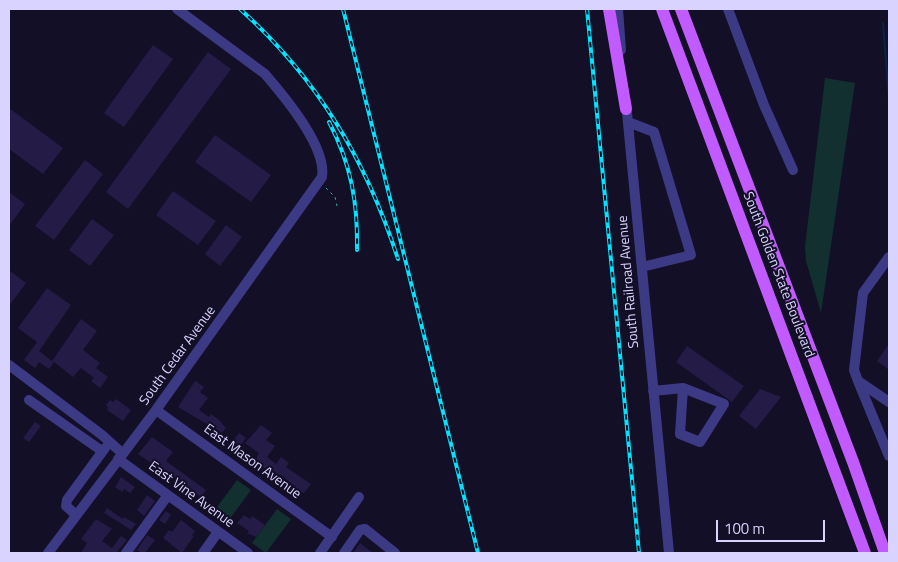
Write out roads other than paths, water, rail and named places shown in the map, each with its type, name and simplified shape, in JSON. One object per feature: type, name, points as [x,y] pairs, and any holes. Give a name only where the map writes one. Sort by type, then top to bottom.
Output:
[{"type":"main road","points":[[609,9],[627,116]]},
{"type":"main road","name":"South Golden State Boulevard","points":[[662,9],[866,553]]},
{"type":"main road","name":"South Golden State Boulevard","points":[[682,9],[853,462],[885,553]]},
{"type":"street","name":"South Cedar Avenue","points":[[48,553],[75,514],[156,410],[319,183],[323,171],[317,148],[287,101],[270,80],[177,9]]},
{"type":"street","name":"South Railroad Avenue","points":[[618,9],[669,553]]},
{"type":"street","points":[[728,9],[764,105],[793,170]]},
{"type":"street","points":[[627,116],[654,132],[691,255],[642,267]]},
{"type":"street","points":[[889,257],[864,293],[854,370],[889,456]]},
{"type":"street","points":[[9,365],[102,434],[106,448]]},
{"type":"street","points":[[858,381],[889,402]]},
{"type":"street","points":[[653,391],[683,388],[724,404],[700,442],[680,434],[683,388]]},
{"type":"street","points":[[29,400],[106,448]]},
{"type":"street","name":"East Mason Avenue","points":[[156,410],[332,537]]},
{"type":"street","points":[[75,514],[66,506],[67,500],[106,448]]},
{"type":"street","name":"East Vine Avenue","points":[[106,448],[121,457],[168,496],[248,553]]},
{"type":"street","points":[[126,553],[168,496]]},
{"type":"street","points":[[320,553],[359,497]]},
{"type":"street","points":[[344,553],[360,530],[365,529],[395,553]]},
{"type":"street","points":[[203,553],[218,532]]},
{"type":"waterway","points":[[883,23],[889,100]]},
{"type":"railway","points":[[240,9],[293,64],[316,93],[336,123],[355,155],[371,188],[398,259]]},
{"type":"railway","points":[[343,9],[478,553]]},
{"type":"railway","points":[[587,9],[639,553]]},
{"type":"railway","points":[[329,122],[343,153],[352,184],[356,216],[357,250]]}]
